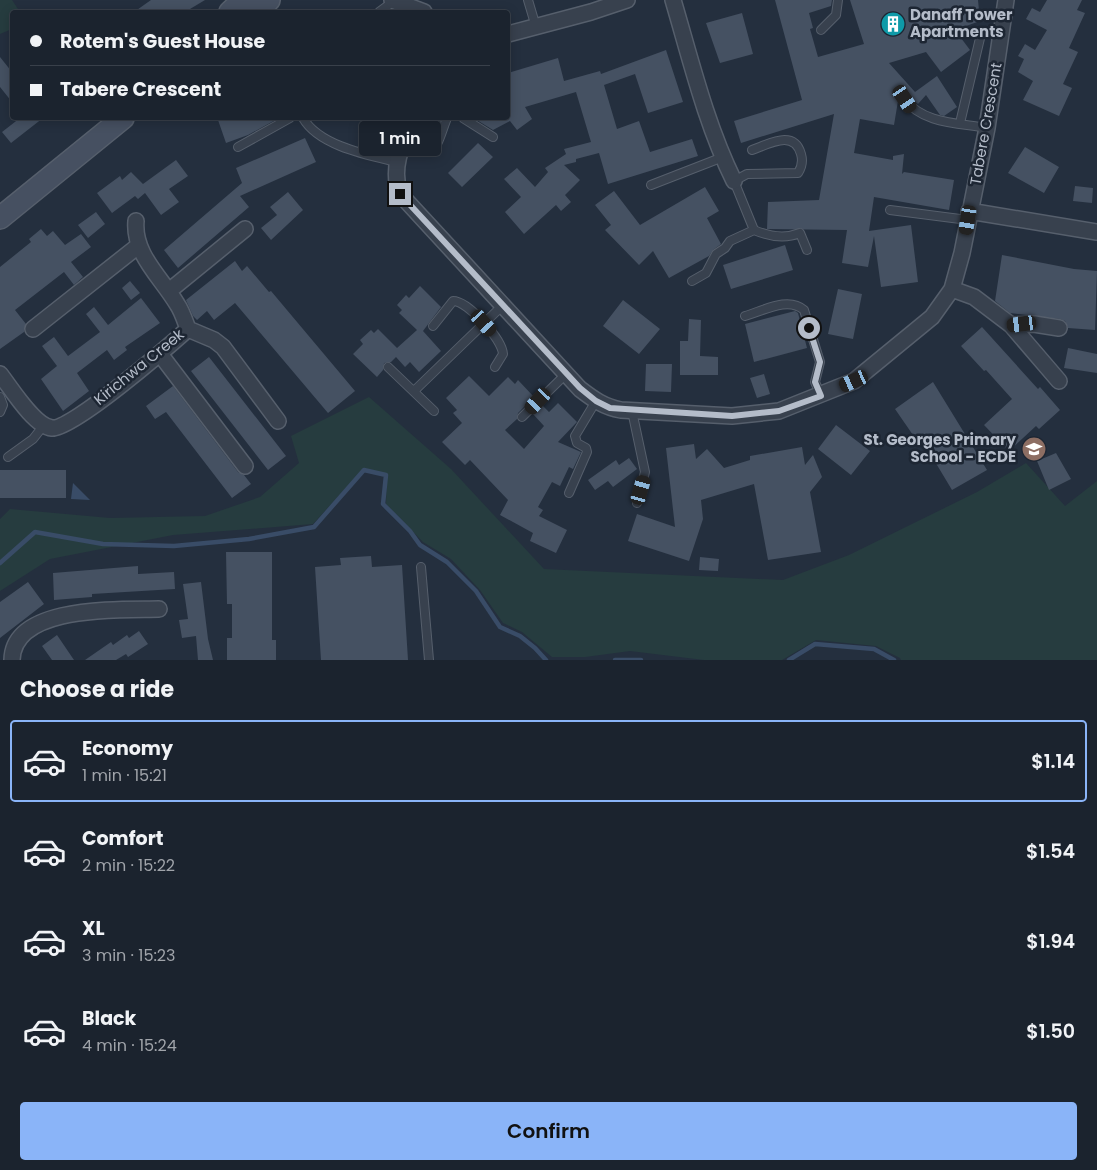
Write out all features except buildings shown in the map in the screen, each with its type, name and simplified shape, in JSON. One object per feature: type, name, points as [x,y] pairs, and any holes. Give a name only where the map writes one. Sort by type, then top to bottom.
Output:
[{"type":"main road","points":[[232,10],[243,0]]},
{"type":"main road","points":[[256,10],[269,0]]},
{"type":"main road","points":[[0,218],[121,120]]},
{"type":"street","points":[[389,0],[418,10]]},
{"type":"street","points":[[510,33],[628,0]]},
{"type":"street","points":[[672,0],[700,94],[722,157],[734,181]]},
{"type":"street","name":"Tabere Crescent","points":[[413,120],[397,162],[397,185],[400,194],[566,374],[596,401],[610,408],[632,412],[732,416],[779,411],[821,396],[854,381],[932,316],[952,289],[962,253],[987,128],[1006,0]]},
{"type":"street","points":[[969,216],[1097,232]]},
{"type":"street","name":"Kirichwa Creek","points":[[44,425],[59,428],[72,421],[160,354],[188,329],[179,306],[138,246],[135,232],[136,221]]},
{"type":"street","points":[[169,291],[244,229]]},
{"type":"street","points":[[33,328],[138,246]]},
{"type":"street","points":[[952,289],[974,297],[1011,325],[1059,381]]},
{"type":"street","points":[[1011,325],[1034,324],[1058,328]]},
{"type":"street","points":[[188,329],[214,340],[223,347],[278,421]]},
{"type":"street","points":[[160,354],[246,466]]},
{"type":"street","points":[[0,374],[37,420],[44,425]]},
{"type":"street","points":[[12,660],[13,648],[21,638],[34,628],[60,616],[93,610],[159,609]]},
{"type":"lane","points":[[528,0],[536,26]]},
{"type":"lane","points":[[821,30],[836,15],[838,0]]},
{"type":"lane","points":[[960,123],[981,34]]},
{"type":"lane","points":[[905,99],[911,108],[920,115],[987,128]]},
{"type":"lane","points":[[238,147],[286,120]]},
{"type":"lane","points":[[305,120],[312,128],[345,150],[397,162]]},
{"type":"lane","points":[[403,143],[422,150],[431,150],[435,147],[447,120]]},
{"type":"lane","points":[[465,120],[494,137]]},
{"type":"lane","points":[[752,150],[777,140],[793,140],[797,144],[802,157],[800,170],[794,174],[747,174],[734,181],[754,230],[766,235],[778,236],[800,233],[807,250]]},
{"type":"lane","points":[[651,185],[722,157]]},
{"type":"lane","points":[[890,210],[969,216]]},
{"type":"lane","points":[[692,281],[706,273],[716,254],[725,248],[730,241],[754,230]]},
{"type":"lane","points":[[432,326],[455,301],[465,305],[500,341],[503,350],[502,358],[495,367]]},
{"type":"lane","points":[[745,316],[790,303],[798,305],[804,310],[820,362],[815,382],[821,396]]},
{"type":"lane","points":[[414,391],[502,306]]},
{"type":"lane","points":[[388,367],[434,411]]},
{"type":"lane","points":[[522,417],[566,374]]},
{"type":"lane","points":[[0,397],[4,404],[0,412]]},
{"type":"lane","points":[[569,493],[587,452],[586,448],[577,443],[576,436],[596,401]]},
{"type":"lane","points":[[632,412],[645,472],[637,503]]},
{"type":"lane","points":[[8,457],[33,439],[44,425]]},
{"type":"lane","points":[[421,567],[429,660]]},
{"type":"green space","points":[[0,0],[12,0],[19,10],[10,10],[10,30],[0,34]]},
{"type":"green space","points":[[369,397],[451,469],[544,569],[783,580],[849,555],[977,492],[1026,463],[1065,506],[1097,481],[1097,660],[901,660],[876,646],[816,640],[782,660],[704,660],[630,651],[585,657],[552,657],[522,632],[503,623],[480,590],[451,559],[423,542],[386,504],[387,474],[364,468],[313,524],[173,535],[50,559],[0,591],[0,519],[10,509],[110,518],[205,516],[260,497],[299,463],[291,436]]},
{"type":"water","points":[[73,483],[90,500],[71,499]]},
{"type":"waterway","points":[[0,563],[35,532],[103,544],[174,546],[249,539],[314,527],[364,470],[386,475],[383,504],[410,531],[420,545],[447,562],[476,591],[500,627],[520,636],[546,660]]},
{"type":"waterway","points":[[789,660],[815,644],[874,649],[894,660]]},
{"type":"waterway","points":[[615,660],[641,660]]},
{"type":"place","name":"Danaff Tower Apartments","points":[[893,24]]},
{"type":"place","name":"St. Georges Primary School - ECDE","points":[[1034,449]]},
{"type":"route","points":[[400,194],[580,388],[596,401],[610,408],[644,412],[732,416],[779,411],[821,396],[815,382],[820,362],[809,328]]}]
